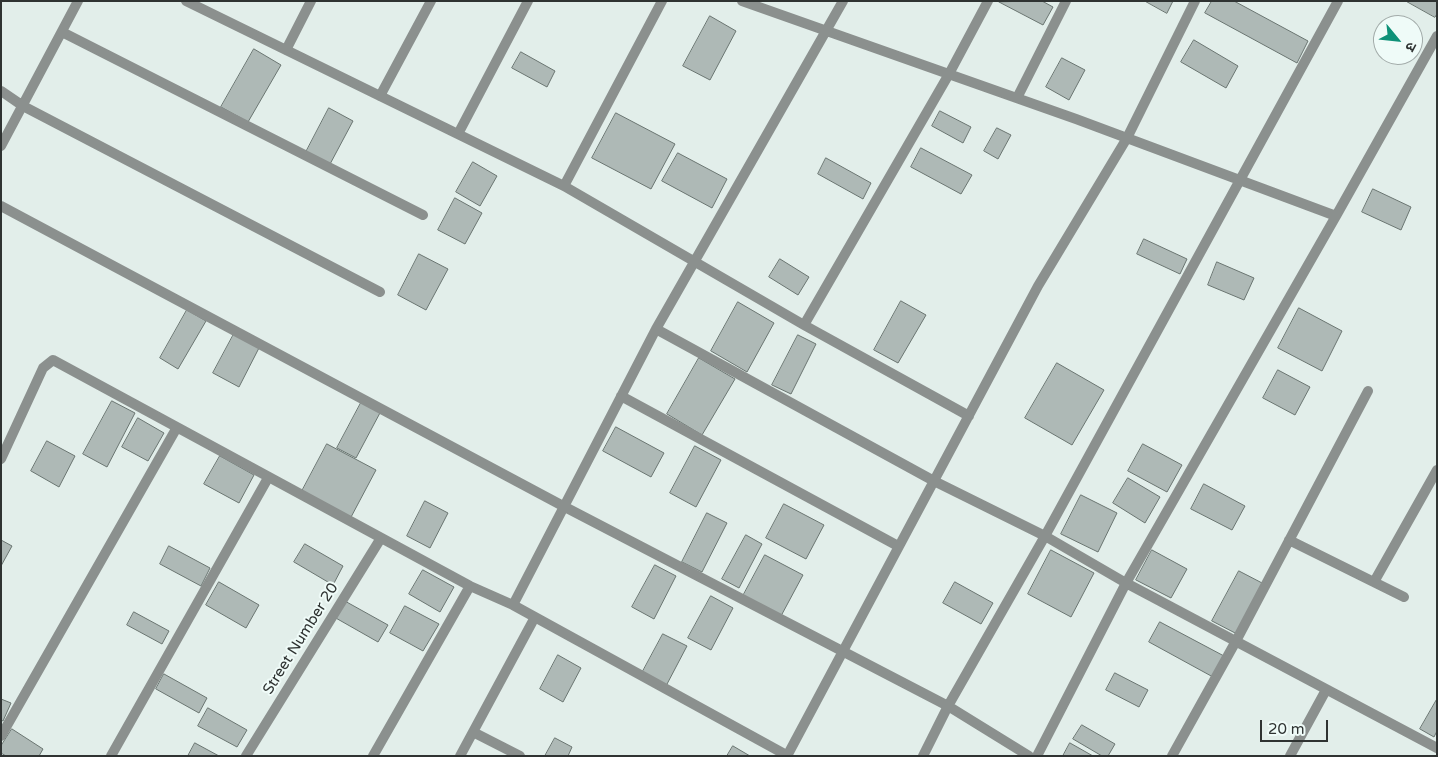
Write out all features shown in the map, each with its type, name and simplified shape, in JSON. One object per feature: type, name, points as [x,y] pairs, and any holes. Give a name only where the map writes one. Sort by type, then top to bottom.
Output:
[{"type":"street","points":[[1,146],[78,1]]},
{"type":"street","points":[[186,1],[199,4],[286,50],[564,186],[695,263],[969,416]]},
{"type":"street","points":[[286,50],[311,1]]},
{"type":"street","points":[[380,96],[431,1]]},
{"type":"street","points":[[458,134],[528,1]]},
{"type":"street","points":[[564,186],[662,1]]},
{"type":"street","points":[[742,1],[756,3],[1336,216]]},
{"type":"street","points":[[513,604],[656,329],[843,1]]},
{"type":"street","points":[[804,324],[949,74],[988,1]]},
{"type":"street","points":[[1016,98],[1066,1]]},
{"type":"street","points":[[1,459],[43,368],[52,360],[65,365],[176,429],[470,586],[513,604],[788,756],[898,546],[1038,286],[1127,138],[1195,1]]},
{"type":"street","points":[[923,756],[948,706],[1046,536],[1338,1]]},
{"type":"street","points":[[62,32],[423,215]]},
{"type":"street","points":[[1038,756],[1126,583],[1437,36]]},
{"type":"street","points":[[1,91],[22,106],[380,292]]},
{"type":"street","points":[[1,206],[564,506],[844,650],[948,706],[1030,756]]},
{"type":"street","points":[[656,329],[934,481],[1046,536],[1126,583],[1437,748]]},
{"type":"street","points":[[1172,756],[1236,641],[1368,392]]},
{"type":"street","points":[[621,396],[898,546]]},
{"type":"street","points":[[1,736],[176,429]]},
{"type":"street","points":[[1374,582],[1437,470]]},
{"type":"street","points":[[111,756],[268,478]]},
{"type":"street","name":"Street Number 20","points":[[246,756],[381,538]]},
{"type":"street","points":[[1289,540],[1404,597]]},
{"type":"street","points":[[373,756],[470,586]]},
{"type":"street","points":[[460,756],[535,617]]},
{"type":"street","points":[[1290,756],[1326,690]]},
{"type":"street","points":[[473,732],[520,756]]},
{"type":"building","points":[[1042,1],[1053,7],[1043,25],[999,2]]},
{"type":"building","points":[[1145,1],[1173,1],[1167,13]]},
{"type":"building","points":[[1212,1],[1234,1],[1308,41],[1297,63],[1205,13]]},
{"type":"building","points":[[1406,1],[1437,1],[1437,14],[1435,17]]},
{"type":"building","points":[[710,16],[736,31],[710,80],[683,66]]},
{"type":"building","points":[[1194,40],[1238,66],[1226,88],[1181,62]]},
{"type":"building","points":[[254,49],[281,65],[248,122],[221,107]]},
{"type":"building","points":[[521,52],[555,71],[547,87],[512,68]]},
{"type":"building","points":[[1062,58],[1085,70],[1069,100],[1046,87]]},
{"type":"building","points":[[329,108],[353,121],[329,166],[305,154]]},
{"type":"building","points":[[940,111],[971,127],[963,143],[932,126]]},
{"type":"building","points":[[616,113],[675,144],[651,189],[592,158]]},
{"type":"building","points":[[997,128],[1011,135],[998,159],[984,151]]},
{"type":"building","points":[[921,148],[972,175],[961,194],[911,167]]},
{"type":"building","points":[[678,153],[727,179],[712,208],[662,181]]},
{"type":"building","points":[[826,158],[871,183],[863,199],[818,174]]},
{"type":"building","points":[[473,162],[497,176],[480,206],[456,192]]},
{"type":"building","points":[[1373,189],[1411,207],[1401,230],[1362,212]]},
{"type":"building","points":[[455,198],[482,213],[465,244],[438,230]]},
{"type":"building","points":[[1144,239],[1187,259],[1180,274],[1137,254]]},
{"type":"building","points":[[419,254],[448,269],[426,310],[398,295]]},
{"type":"building","points":[[780,259],[809,277],[798,295],[769,277]]},
{"type":"building","points":[[1217,262],[1254,278],[1244,300],[1208,285]]},
{"type":"building","points":[[901,301],[926,315],[898,363],[874,350]]},
{"type":"building","points":[[738,302],[774,323],[747,372],[711,351]]},
{"type":"building","points":[[1299,308],[1342,331],[1322,371],[1278,348]]},
{"type":"building","points":[[187,310],[206,321],[178,369],[160,358]]},
{"type":"building","points":[[235,332],[260,346],[239,387],[213,373]]},
{"type":"building","points":[[798,335],[816,344],[791,394],[772,385]]},
{"type":"building","points":[[699,358],[735,379],[702,435],[667,414]]},
{"type":"building","points":[[1057,363],[1104,390],[1072,445],[1025,418]]},
{"type":"building","points":[[1278,370],[1310,387],[1295,415],[1263,398]]},
{"type":"building","points":[[112,401],[135,413],[107,467],[83,454]]},
{"type":"building","points":[[362,401],[381,411],[356,458],[337,448]]},
{"type":"building","points":[[138,418],[164,433],[148,461],[122,447]]},
{"type":"building","points":[[616,427],[664,453],[651,477],[603,451]]},
{"type":"building","points":[[47,441],[75,456],[59,487],[31,471]]},
{"type":"building","points":[[327,444],[376,470],[350,519],[301,493]]},
{"type":"building","points":[[1143,444],[1182,465],[1167,492],[1128,471]]},
{"type":"building","points":[[695,446],[721,460],[696,507],[670,493]]},
{"type":"building","points":[[220,456],[254,475],[239,503],[204,484]]},
{"type":"building","points":[[1128,478],[1160,497],[1145,523],[1113,503]]},
{"type":"building","points":[[1204,484],[1245,506],[1232,530],[1191,509]]},
{"type":"building","points":[[1081,495],[1117,513],[1098,552],[1061,534]]},
{"type":"building","points":[[425,501],[448,513],[430,548],[407,536]]},
{"type":"building","points":[[784,504],[824,525],[806,559],[766,538]]},
{"type":"building","points":[[707,513],[727,523],[702,572],[682,562]]},
{"type":"building","points":[[746,535],[762,544],[739,588],[722,579]]},
{"type":"building","points":[[1,540],[12,546],[1,566]]},
{"type":"building","points":[[305,544],[343,566],[333,585],[294,562]]},
{"type":"building","points":[[169,546],[210,568],[201,586],[160,564]]},
{"type":"building","points":[[1051,550],[1094,573],[1071,617],[1028,594]]},
{"type":"building","points":[[1152,550],[1187,569],[1171,598],[1136,580]]},
{"type":"building","points":[[765,555],[803,575],[781,616],[743,596]]},
{"type":"building","points":[[655,565],[676,576],[654,619],[632,607]]},
{"type":"building","points":[[423,570],[454,587],[440,612],[409,594]]},
{"type":"building","points":[[1239,571],[1264,584],[1237,634],[1212,621]]},
{"type":"building","points":[[219,582],[259,605],[246,628],[206,605]]},
{"type":"building","points":[[955,582],[993,603],[981,624],[943,603]]},
{"type":"building","points":[[711,596],[733,608],[711,650],[688,638]]},
{"type":"building","points":[[343,600],[388,625],[378,642],[334,617]]},
{"type":"building","points":[[405,606],[439,624],[423,651],[390,633]]},
{"type":"building","points":[[134,612],[169,631],[162,644],[127,625]]},
{"type":"building","points":[[1160,622],[1224,656],[1213,677],[1149,642]]},
{"type":"building","points":[[663,634],[687,646],[666,686],[642,673]]},
{"type":"building","points":[[558,655],[581,668],[563,702],[540,689]]},
{"type":"building","points":[[1115,673],[1148,690],[1139,707],[1106,690]]},
{"type":"building","points":[[164,674],[207,698],[199,713],[156,689]]},
{"type":"building","points":[[1,699],[11,703],[3,721],[1,720]]},
{"type":"building","points":[[1437,699],[1437,731],[1434,737],[1420,729]]},
{"type":"building","points":[[208,708],[247,730],[237,747],[198,726]]},
{"type":"building","points":[[1082,725],[1115,744],[1108,756],[1102,756],[1073,739]]},
{"type":"building","points":[[12,729],[43,749],[39,756],[6,756],[1,753],[1,746]]},
{"type":"building","points":[[555,738],[572,747],[568,756],[545,756]]},
{"type":"building","points":[[195,743],[219,756],[188,756]]},
{"type":"building","points":[[1070,743],[1093,756],[1063,756]]},
{"type":"building","points":[[733,746],[750,756],[727,756]]}]
